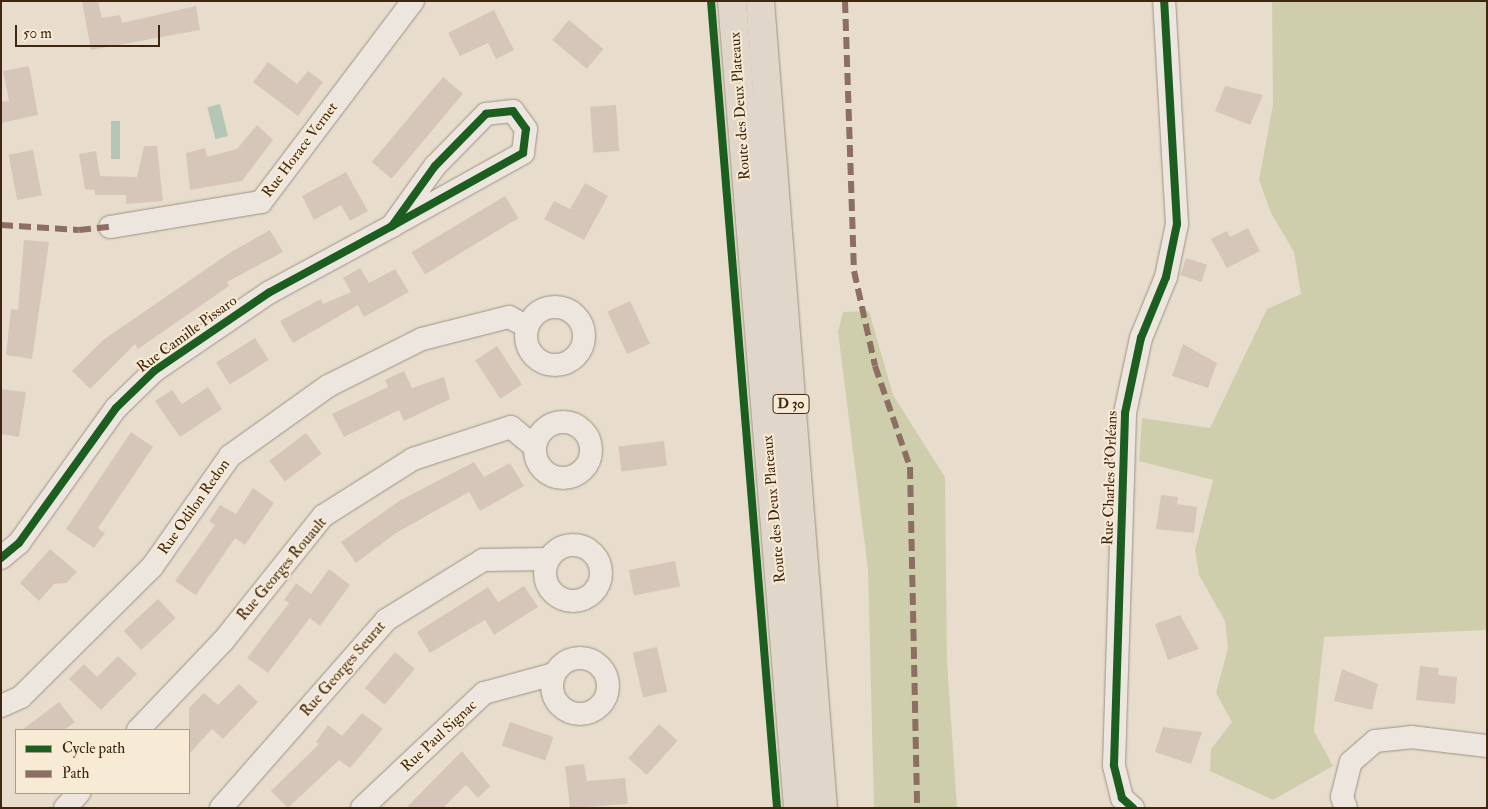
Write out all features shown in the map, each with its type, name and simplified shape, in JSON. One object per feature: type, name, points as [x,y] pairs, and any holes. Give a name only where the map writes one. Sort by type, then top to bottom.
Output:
[{"type":"main road","name":"Route des Deux Plateaux","points":[[732,1],[798,808]]},
{"type":"main road","name":"Route des Deux Plateaux","points":[[760,1],[823,808]]},
{"type":"street","name":"Rue Horace Vernet","points":[[110,227],[261,202],[414,1]]},
{"type":"street","name":"Rue Charles d'Orléans","points":[[1133,808],[1122,798],[1114,765],[1125,413],[1141,338],[1166,277],[1177,224],[1164,1]]},
{"type":"street","name":"Rue Camille Pissaro","points":[[1,558],[19,543],[116,408],[154,371],[270,292],[392,226],[523,153],[526,130],[513,111],[486,114],[435,166],[392,226]]},
{"type":"street","name":"Rue Odilon Redon","points":[[1,706],[21,697],[152,567],[230,456],[328,386],[422,339],[509,317],[528,328]]},
{"type":"street","name":"Rue Georges Rouault","points":[[139,729],[224,640],[323,516],[413,460],[511,427],[534,447]]},
{"type":"street","name":"Rue Georges Seurat","points":[[222,808],[386,620],[483,560],[548,559]]},
{"type":"street","name":"Rue Paul Signac","points":[[362,808],[484,693],[554,674]]},
{"type":"street","points":[[1344,802],[1351,762],[1375,741],[1411,737],[1487,746]]},
{"type":"street","points":[[65,808],[78,794]]},
{"type":"shaded area","points":[[1272,1],[1487,1],[1487,630],[1324,637],[1314,731],[1333,766],[1273,800],[1210,771],[1211,749],[1232,722],[1216,693],[1228,648],[1225,621],[1199,575],[1195,550],[1213,480],[1139,461],[1142,418],[1210,428],[1267,309],[1301,294],[1294,252],[1271,213],[1259,180],[1273,105]]},
{"type":"shaded area","points":[[220,104],[228,136],[215,139],[207,107]]},
{"type":"shaded area","points":[[111,121],[120,121],[120,159],[111,159]]},
{"type":"shaded area","points":[[869,311],[893,395],[945,477],[947,661],[957,808],[874,808],[868,570],[838,332],[843,312]]},
{"type":"building","points":[[82,1],[98,1],[102,18],[120,15],[122,23],[196,6],[200,30],[91,50]]},
{"type":"building","points":[[494,10],[514,50],[496,59],[488,43],[460,56],[448,33]]},
{"type":"building","points":[[569,20],[603,49],[587,69],[552,40]]},
{"type":"building","points":[[268,62],[297,84],[308,71],[323,82],[298,116],[253,82]]},
{"type":"building","points":[[29,66],[38,115],[1,123],[1,102],[9,101],[3,71]]},
{"type":"building","points":[[443,77],[463,94],[392,179],[372,162]]},
{"type":"building","points":[[1225,86],[1263,95],[1250,125],[1215,111]]},
{"type":"building","points":[[616,105],[619,151],[593,153],[590,107]]},
{"type":"building","points":[[257,125],[273,140],[242,181],[190,190],[186,153],[205,148],[207,157],[237,149]]},
{"type":"building","points":[[144,146],[157,146],[163,201],[126,204],[126,195],[95,195],[95,190],[85,189],[79,154],[96,151],[100,176],[137,177]]},
{"type":"building","points":[[33,150],[42,195],[17,200],[8,155]]},
{"type":"building","points":[[346,172],[368,211],[350,221],[341,205],[314,220],[302,196]]},
{"type":"building","points":[[585,183],[608,196],[584,240],[544,219],[554,201],[570,209]]},
{"type":"building","points":[[505,196],[518,218],[425,274],[412,252]]},
{"type":"building","points":[[1248,228],[1260,251],[1227,268],[1211,239],[1227,231],[1230,237]]},
{"type":"building","points":[[270,230],[283,252],[227,282],[229,286],[138,349],[135,344],[90,389],[72,371],[103,340],[231,252]]},
{"type":"building","points":[[24,240],[49,242],[32,359],[6,355],[11,309],[18,310]]},
{"type":"building","points":[[1186,258],[1207,265],[1201,282],[1180,275]]},
{"type":"building","points":[[360,268],[369,283],[395,269],[409,292],[364,317],[358,305],[293,343],[280,321],[321,299],[323,304],[351,292],[343,278]]},
{"type":"building","points":[[630,301],[650,344],[627,354],[607,312]]},
{"type":"building","points":[[255,338],[269,360],[230,384],[216,362]]},
{"type":"building","points":[[1183,344],[1217,363],[1208,388],[1172,376]]},
{"type":"building","points":[[497,346],[522,385],[500,399],[475,360]]},
{"type":"building","points":[[404,371],[412,388],[444,377],[450,399],[404,421],[399,410],[344,437],[332,414],[388,387],[385,380]]},
{"type":"building","points":[[208,387],[222,409],[180,437],[155,401],[172,390],[182,404]]},
{"type":"building","points":[[1,389],[26,392],[19,437],[1,434]]},
{"type":"building","points":[[131,432],[153,447],[98,528],[105,533],[94,548],[66,529]]},
{"type":"building","points":[[306,433],[322,454],[285,481],[269,461]]},
{"type":"building","points":[[664,441],[667,466],[621,471],[618,447]]},
{"type":"building","points":[[474,462],[484,477],[510,463],[524,486],[480,511],[469,492],[396,533],[356,563],[341,542],[399,501]]},
{"type":"building","points":[[253,488],[274,503],[245,545],[235,538],[196,595],[175,581],[215,525],[209,521],[220,505],[236,514]]},
{"type":"building","points":[[1161,495],[1178,497],[1177,504],[1197,507],[1194,533],[1156,529]]},
{"type":"building","points":[[50,549],[77,572],[66,583],[54,584],[39,601],[20,583]]},
{"type":"building","points":[[675,561],[680,587],[634,595],[629,570]]},
{"type":"building","points":[[329,569],[350,585],[320,626],[310,618],[268,673],[247,658],[289,603],[284,600],[296,583],[311,594]]},
{"type":"building","points":[[524,586],[538,607],[494,635],[485,620],[430,653],[417,632],[488,587],[498,602]]},
{"type":"building","points":[[158,599],[176,618],[141,650],[124,631]]},
{"type":"building","points":[[1180,615],[1199,649],[1168,660],[1155,624]]},
{"type":"building","points":[[657,647],[667,692],[643,697],[633,653]]},
{"type":"building","points":[[395,652],[415,669],[385,705],[365,688]]},
{"type":"building","points":[[118,656],[137,674],[101,710],[69,679],[84,664],[97,677]]},
{"type":"building","points":[[1420,666],[1439,668],[1438,675],[1457,677],[1455,704],[1416,700]]},
{"type":"building","points":[[1342,669],[1378,684],[1372,710],[1334,701]]},
{"type":"building","points":[[239,684],[258,702],[223,739],[212,729],[190,753],[189,708],[204,693],[218,705]]},
{"type":"building","points":[[59,702],[75,722],[65,729],[23,729]]},
{"type":"building","points":[[362,713],[383,729],[350,768],[339,760],[288,808],[271,791],[319,744],[316,742],[328,725],[342,736]]},
{"type":"building","points":[[510,722],[553,737],[545,761],[502,746]]},
{"type":"building","points":[[659,724],[678,741],[647,775],[628,758]]},
{"type":"building","points":[[1163,727],[1202,732],[1191,764],[1155,752]]},
{"type":"building","points":[[462,751],[490,786],[478,798],[466,785],[443,808],[406,808]]},
{"type":"building","points":[[584,764],[587,781],[625,778],[628,804],[570,808],[565,766]]},
{"type":"marked path","points":[[845,1],[854,271],[875,366],[910,467],[917,808]]},
{"type":"marked path","points":[[1,225],[79,230],[110,227]]},
{"type":"cycle path","points":[[711,1],[777,808]]},
{"type":"cycle path","points":[[1133,808],[1122,798],[1114,765],[1125,413],[1141,338],[1166,277],[1177,224],[1164,1]]},
{"type":"cycle path","points":[[1,558],[19,543],[116,408],[154,371],[270,292],[392,226],[523,153],[526,129],[513,111],[486,114],[435,166],[392,226]]}]
